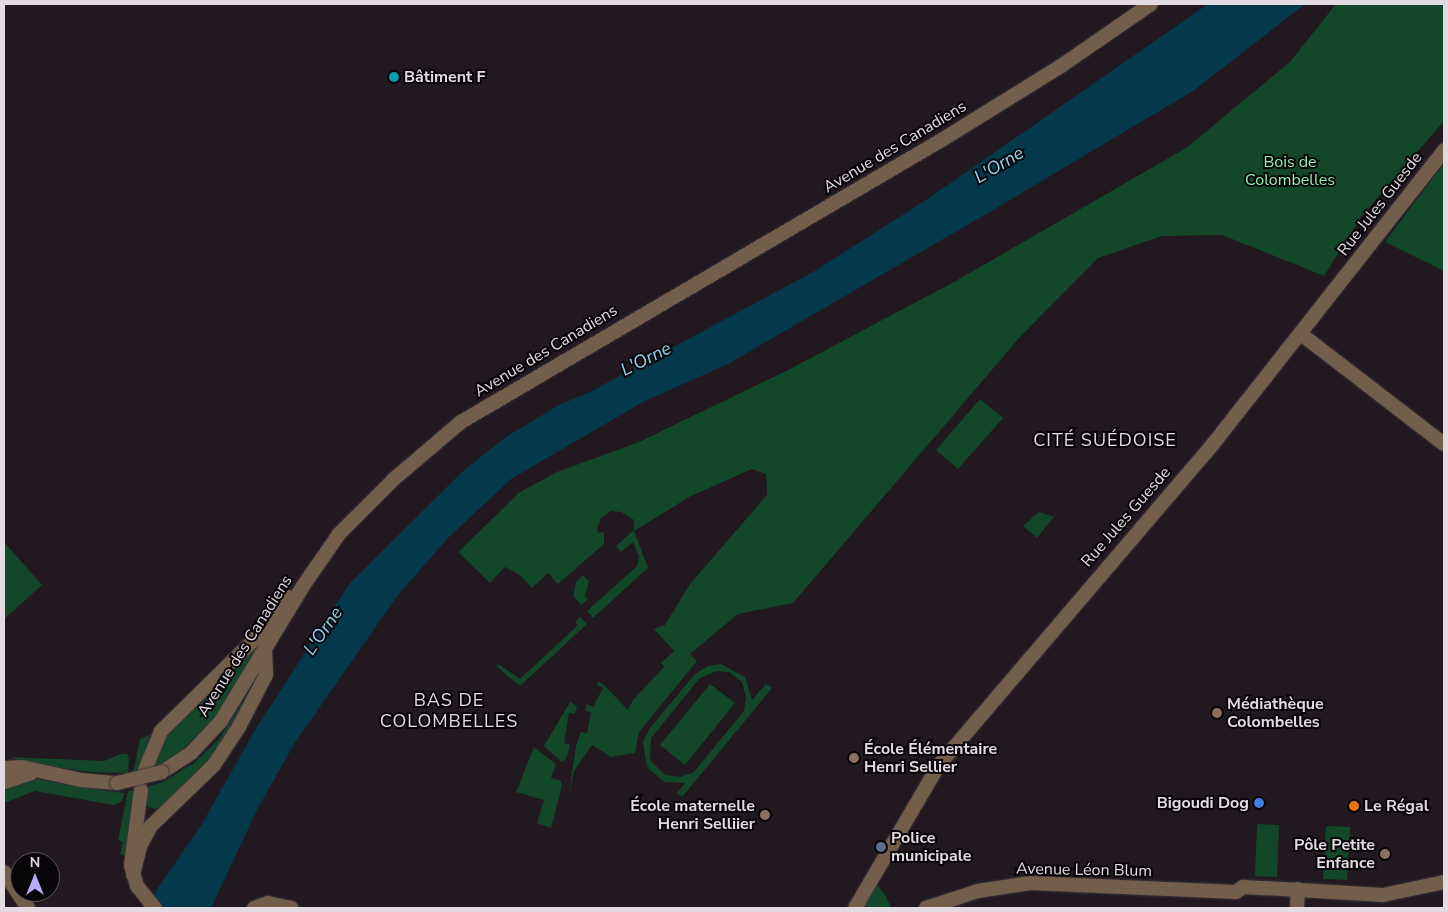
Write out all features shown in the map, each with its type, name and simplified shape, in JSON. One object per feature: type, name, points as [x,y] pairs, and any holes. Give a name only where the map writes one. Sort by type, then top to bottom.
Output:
[{"type":"street","name":"Avenue des Canadiens","points":[[4,768],[22,767],[40,772],[117,783],[162,772],[186,757],[206,738],[265,650],[303,586],[349,523],[394,479],[461,422],[940,142],[1061,66],[1152,4]]},
{"type":"street","name":"Rue Jules Guesde","points":[[856,908],[878,865],[939,765],[1213,444],[1444,150]]},
{"type":"street","points":[[1301,334],[1444,444]]},
{"type":"street","points":[[145,770],[148,756],[161,731],[256,638],[289,595],[303,586]]},
{"type":"street","points":[[133,875],[141,844],[151,826],[214,765],[239,727],[266,674],[265,650]]},
{"type":"street","name":"Avenue des Canadiens","points":[[4,782],[15,776],[40,772]]},
{"type":"street","points":[[140,790],[132,858],[133,875],[153,905]]},
{"type":"street","name":"Rue Jules Guesde","points":[[847,908],[878,865]]},
{"type":"street","points":[[4,872],[28,908]]},
{"type":"street","name":"Avenue Léon Blum","points":[[926,908],[966,894],[1030,883],[1236,892],[1243,887],[1360,891],[1384,895],[1444,882]]},
{"type":"street","points":[[1297,908],[1298,889]]},
{"type":"street","points":[[4,890],[19,908]]},
{"type":"street","points":[[254,908],[268,904],[290,908]]},
{"type":"green space","name":"Bois de Colombelles","points":[[1336,4],[1444,4],[1444,121],[1361,217],[1324,276],[1222,235],[1162,236],[1098,258],[1019,338],[793,603],[738,614],[690,654],[697,661],[639,732],[635,753],[611,757],[592,745],[574,771],[569,793],[576,746],[581,732],[587,733],[591,713],[585,710],[587,704],[593,707],[603,688],[597,685],[599,682],[605,686],[628,710],[633,700],[664,667],[661,663],[674,651],[654,629],[665,625],[690,584],[767,495],[766,474],[752,469],[691,496],[634,531],[648,568],[593,618],[587,611],[637,566],[639,557],[633,542],[621,552],[616,546],[634,530],[634,520],[621,512],[611,511],[601,518],[597,529],[598,533],[604,532],[604,544],[558,584],[548,573],[532,588],[520,575],[505,567],[490,583],[458,552],[520,492],[557,472],[639,442],[788,370],[954,282],[1186,148],[1290,62]]},
{"type":"green space","points":[[1444,163],[1444,271],[1385,242]]},
{"type":"green space","points":[[980,399],[1003,418],[958,469],[936,450]]},
{"type":"green space","points":[[1039,512],[1054,517],[1037,538],[1023,526]]},
{"type":"green space","points":[[4,542],[42,585],[4,619]]},
{"type":"green space","points":[[583,575],[589,581],[585,596],[588,599],[581,605],[573,596],[576,582]]},
{"type":"green space","points":[[580,617],[587,624],[520,686],[496,666],[498,664],[520,679],[578,625],[575,622]]},
{"type":"green space","points":[[273,621],[234,692],[207,727],[171,760],[154,767],[153,759],[165,732]]},
{"type":"green space","points":[[721,664],[745,677],[752,700],[766,684],[772,688],[682,797],[677,793],[685,783],[664,782],[647,767],[643,742],[650,728],[695,674],[708,666]],"holes":[[[716,671],[729,672],[742,682],[746,697],[744,711],[694,772],[680,777],[665,775],[650,760],[651,738],[699,679]]]},
{"type":"green space","points":[[263,670],[224,746],[167,804],[155,809],[145,806],[144,788],[163,782],[194,763],[219,739]]},
{"type":"green space","points":[[710,684],[735,703],[685,765],[660,745]]},
{"type":"green space","points":[[570,702],[577,706],[575,714],[569,713],[564,743],[570,745],[566,759],[562,762],[544,746]]},
{"type":"green space","points":[[150,735],[139,772],[133,773],[140,739]]},
{"type":"green space","points":[[534,747],[556,764],[551,778],[561,781],[562,786],[551,828],[537,823],[544,800],[516,792]]},
{"type":"green space","points":[[121,754],[127,754],[129,759],[128,773],[91,772],[26,763],[11,757],[104,761]]},
{"type":"green space","points":[[33,778],[124,793],[122,801],[114,805],[35,791],[4,803],[4,792],[9,786]]},
{"type":"green space","points":[[137,790],[126,856],[120,854],[123,842],[118,840],[128,791]]},
{"type":"green space","points":[[1257,824],[1279,825],[1277,877],[1255,876]]},
{"type":"green space","points":[[1326,826],[1350,827],[1347,880],[1323,879]]},
{"type":"green space","points":[[875,883],[886,896],[891,908],[863,908]]},
{"type":"water","name":"L'Orne","points":[[1208,4],[1305,4],[1193,91],[728,364],[643,402],[511,479],[448,538],[398,595],[294,744],[258,808],[211,908],[144,908],[202,824],[255,730],[350,583],[463,471],[506,437],[559,405],[588,393],[813,272],[926,200]]},
{"type":"place","name":"Bâtiment F","points":[[394,77]]},
{"type":"place","name":"Médiathèque Colombelles","points":[[1217,713]]},
{"type":"place","name":"École Élémentaire Henri Sellier","points":[[854,758]]},
{"type":"place","name":"Bigoudi Dog","points":[[1259,803]]},
{"type":"place","name":"Le Régal","points":[[1354,806]]},
{"type":"place","name":"École maternelle Henri Selliier","points":[[765,815]]},
{"type":"place","name":"Police municipale","points":[[881,847]]},
{"type":"place","name":"Pôle Petite Enfance","points":[[1385,854]]},
{"type":"district","name":"CITÉ SUÉDOISE","points":[[1105,440]]},
{"type":"district","name":"BAS DE COLOMBELLES","points":[[449,711]]}]
